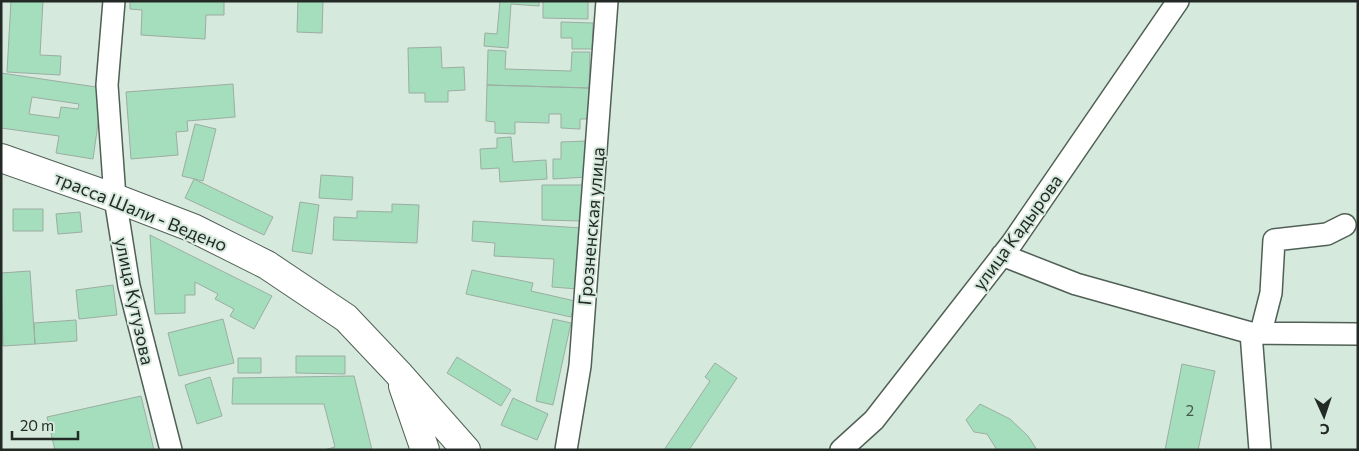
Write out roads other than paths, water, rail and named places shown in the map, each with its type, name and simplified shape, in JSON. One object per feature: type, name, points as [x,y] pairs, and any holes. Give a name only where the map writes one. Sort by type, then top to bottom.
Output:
[{"type":"main road","name":"трасса Шали - Ведено","points":[[1,158],[193,228],[267,265],[346,318],[398,373],[426,450]]},
{"type":"main road","points":[[398,373],[466,450]]},
{"type":"street","name":"улица Кутузова","points":[[114,1],[107,85],[115,198],[128,286],[171,450]]},
{"type":"street","name":"Грозненская улица","points":[[566,450],[580,366],[607,1]]},
{"type":"street","name":"улица Кадырова","points":[[841,450],[874,420],[1002,255],[1178,1]]},
{"type":"street","points":[[1260,450],[1256,333],[1271,294],[1274,240],[1327,234],[1345,224]]},
{"type":"street","points":[[1002,255],[1076,284],[1256,333],[1358,334]]}]
